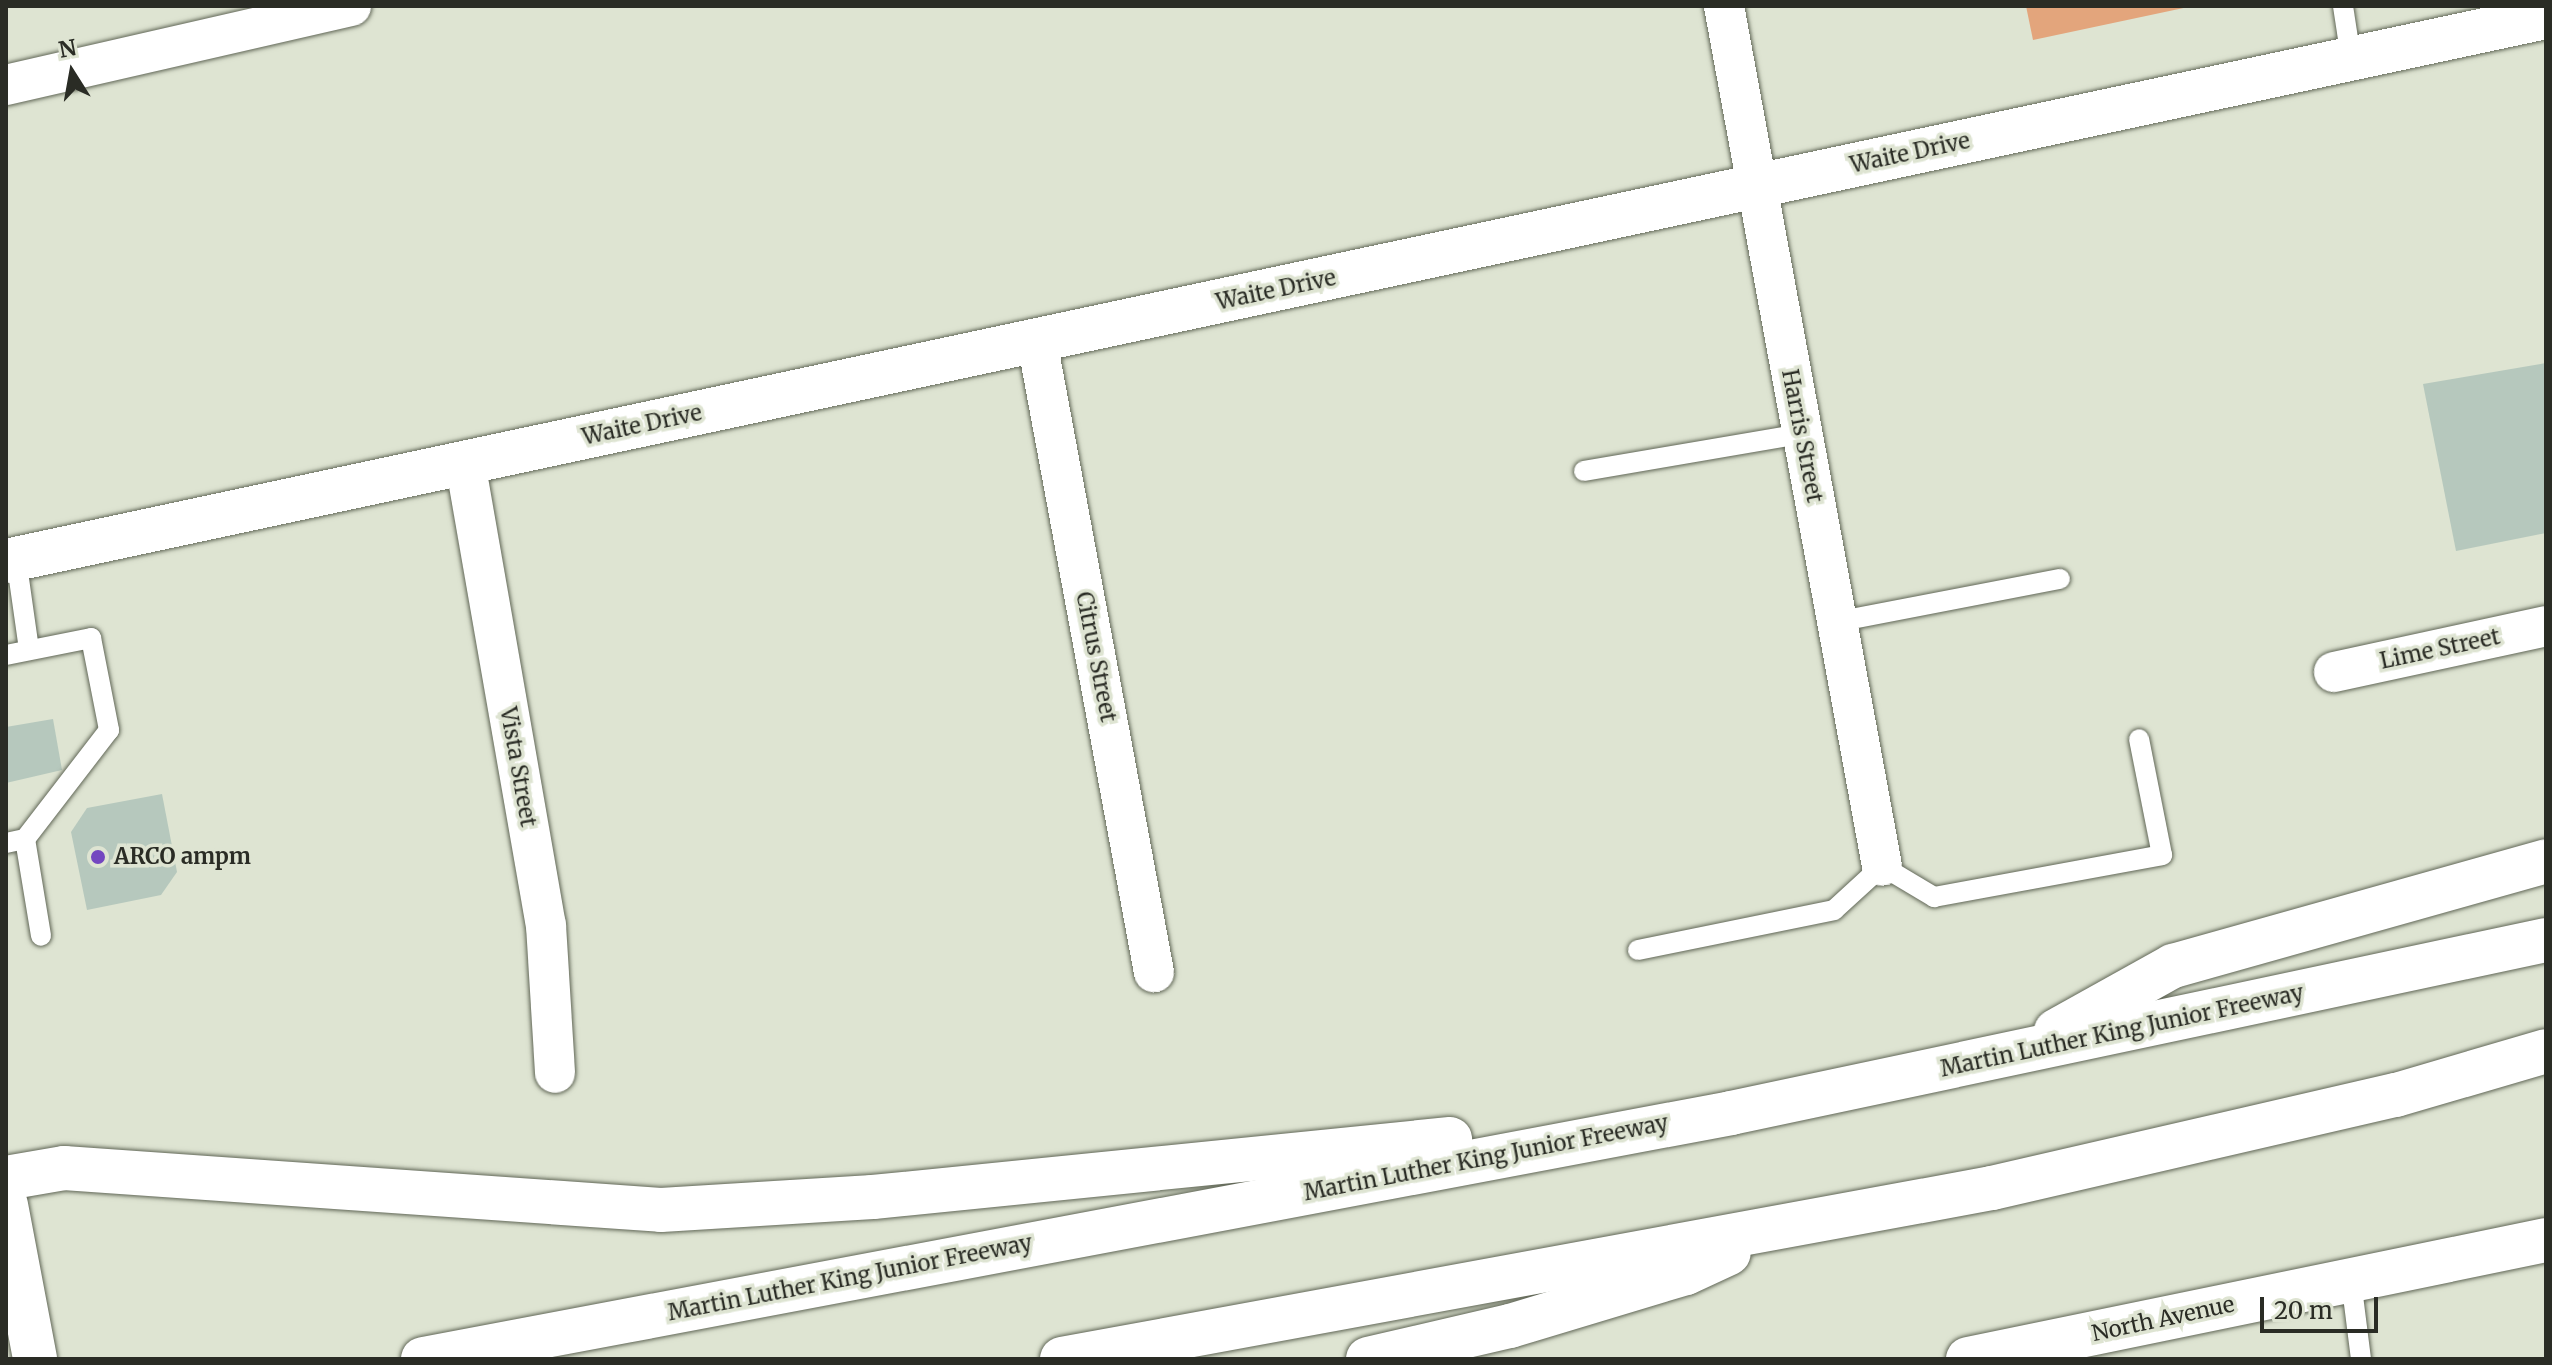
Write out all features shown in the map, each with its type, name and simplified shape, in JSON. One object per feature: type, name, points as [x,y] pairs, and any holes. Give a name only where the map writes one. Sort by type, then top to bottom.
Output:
[{"type":"main road","name":"Waite Drive","points":[[11,560],[2546,17]]},
{"type":"main road","points":[[2022,1051],[2173,966],[2546,861]]},
{"type":"main road","name":"Martin Luther King Junior Freeway","points":[[423,1359],[1731,1113],[2546,940]]},
{"type":"main road","points":[[1062,1359],[1992,1188],[2334,1110],[2546,1051]]},
{"type":"main road","points":[[6,1178],[64,1168],[325,1183],[529,1206],[748,1207],[1731,1113]]},
{"type":"main road","points":[[6,1205],[35,1359]]},
{"type":"main road","points":[[1368,1359],[1686,1273],[1788,1225]]},
{"type":"main road","name":"North Avenue","points":[[1975,1358],[2546,1240]]},
{"type":"street","name":"Harris Street","points":[[1724,6],[1754,187],[1882,866]]},
{"type":"street","points":[[6,85],[336,8]]},
{"type":"street","name":"Citrus Street","points":[[1037,341],[1154,972]]},
{"type":"street","name":"Vista Street","points":[[465,462],[546,925],[555,1073]]},
{"type":"street","name":"Lime Street","points":[[2334,672],[2546,626]]},
{"type":"lane","points":[[2343,6],[2351,58]]},
{"type":"lane","points":[[1584,471],[1801,434]]},
{"type":"lane","points":[[11,560],[29,649]]},
{"type":"lane","points":[[1836,622],[2060,579]]},
{"type":"lane","points":[[6,655],[91,638],[109,730],[15,841],[41,936]]},
{"type":"lane","points":[[1638,950],[1834,910],[1882,866],[1934,897],[2162,855],[2139,739]]},
{"type":"lane","points":[[2351,1280],[2361,1359]]},
{"type":"shaded area","points":[[2026,6],[2193,6],[2033,40]]},
{"type":"building","points":[[2546,363],[2546,533],[2456,551],[2423,384]]},
{"type":"building","points":[[53,719],[62,770],[6,783],[6,727]]},
{"type":"building","points":[[162,794],[177,872],[161,895],[87,910],[71,832],[87,808]]},
{"type":"place","name":"ARCO ampm","points":[[98,857]]}]
